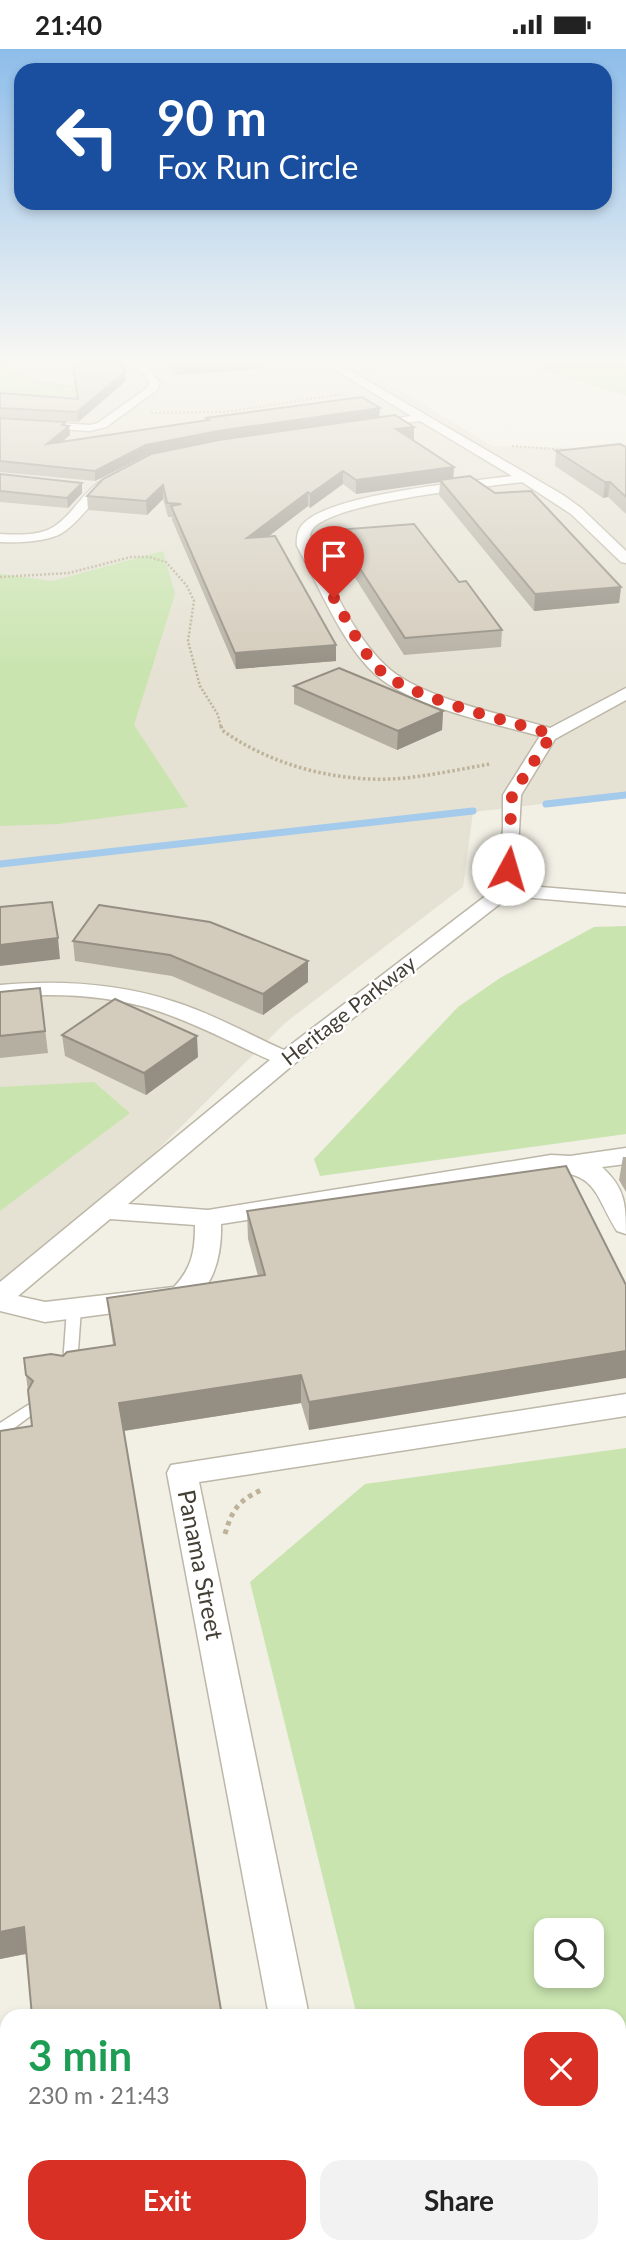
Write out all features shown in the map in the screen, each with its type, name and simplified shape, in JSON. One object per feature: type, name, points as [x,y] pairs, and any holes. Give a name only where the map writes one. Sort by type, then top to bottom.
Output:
[{"type":"street","points":[[503,467],[576,511],[626,559]]},
{"type":"street","points":[[0,538],[24,539],[59,530],[92,487],[124,474]]},
{"type":"street","points":[[523,478],[351,506],[314,521],[305,530],[304,546],[363,648],[381,672],[396,682],[434,697],[552,734]]},
{"type":"street","points":[[626,693],[552,734],[512,795],[512,829],[506,890],[626,900]]},
{"type":"street","name":"Heritage Parkway","points":[[0,1299],[102,1210],[286,1059],[506,890]]},
{"type":"street","points":[[0,992],[53,987],[93,989],[140,998],[172,1008],[286,1059]]},
{"type":"street","points":[[102,1210],[208,1218],[551,1163],[575,1163],[626,1156]]},
{"type":"street","points":[[575,1163],[596,1172],[626,1225]]},
{"type":"street","points":[[0,1299],[45,1312],[182,1295],[194,1283],[209,1256],[208,1218]]},
{"type":"street","name":"Panama Street","points":[[288,2009],[182,1473],[626,1405]]},
{"type":"lane","points":[[62,1377],[73,1358],[75,1309]]},
{"type":"lane","points":[[0,1431],[28,1410]]},
{"type":"path","points":[[0,577],[69,573],[131,557],[149,557],[166,562],[187,586],[194,601],[188,641],[200,686],[218,715],[222,730],[241,744],[285,763],[343,777],[404,778],[490,764]]},
{"type":"path","points":[[222,1541],[231,1512],[237,1504],[269,1486]]},
{"type":"shaded area","points":[[0,467],[626,467],[626,794],[473,812],[463,887],[285,1023],[0,1307]]},
{"type":"green space","points":[[163,551],[175,594],[134,725],[188,807],[58,824],[0,826],[0,574],[52,581]]},
{"type":"green space","points":[[626,926],[626,1134],[320,1176],[314,1159],[458,1007],[500,978],[594,927]]},
{"type":"green space","points":[[94,1082],[130,1113],[0,1211],[0,1087]]},
{"type":"green space","points":[[626,1448],[626,2009],[355,2009],[250,1582],[365,1484]]},
{"type":"building","points":[[56,467],[103,467],[95,471]]},
{"type":"building","points":[[126,467],[454,467],[356,480],[343,471],[310,494],[308,492],[247,538],[275,536],[336,645],[235,653],[171,506],[181,504],[167,503],[163,485],[146,501],[87,496],[103,479]]},
{"type":"building","points":[[581,467],[626,467],[626,497],[610,482],[605,482]]},
{"type":"building","points":[[0,474],[82,483],[67,498],[0,491]]},
{"type":"building","points":[[470,476],[495,493],[531,491],[621,587],[535,594],[440,480]]},
{"type":"building","points":[[414,524],[459,582],[466,581],[502,630],[405,638],[335,530]]},
{"type":"building","points":[[339,668],[443,711],[398,731],[294,686]]},
{"type":"building","points":[[52,902],[58,938],[0,945],[0,907]]},
{"type":"building","points":[[99,905],[210,922],[308,961],[263,994],[170,955],[73,941]]},
{"type":"building","points":[[40,988],[45,1031],[0,1036],[0,992]]},
{"type":"building","points":[[115,999],[197,1036],[144,1073],[62,1035]]},
{"type":"building","points":[[566,1166],[626,1285],[626,1351],[309,1402],[301,1375],[119,1403],[221,2009],[31,2009],[24,1927],[0,1932],[0,1431],[32,1426],[28,1390],[33,1381],[26,1375],[24,1358],[51,1354],[63,1356],[67,1352],[115,1345],[107,1298],[265,1275],[247,1211]]},
{"type":"waterway","points":[[546,804],[626,795]]},
{"type":"waterway","points":[[0,864],[473,811]]},
{"type":"route","points":[[334,598],[363,648],[381,672],[396,682],[434,697],[552,734],[512,795],[508,869]]}]
